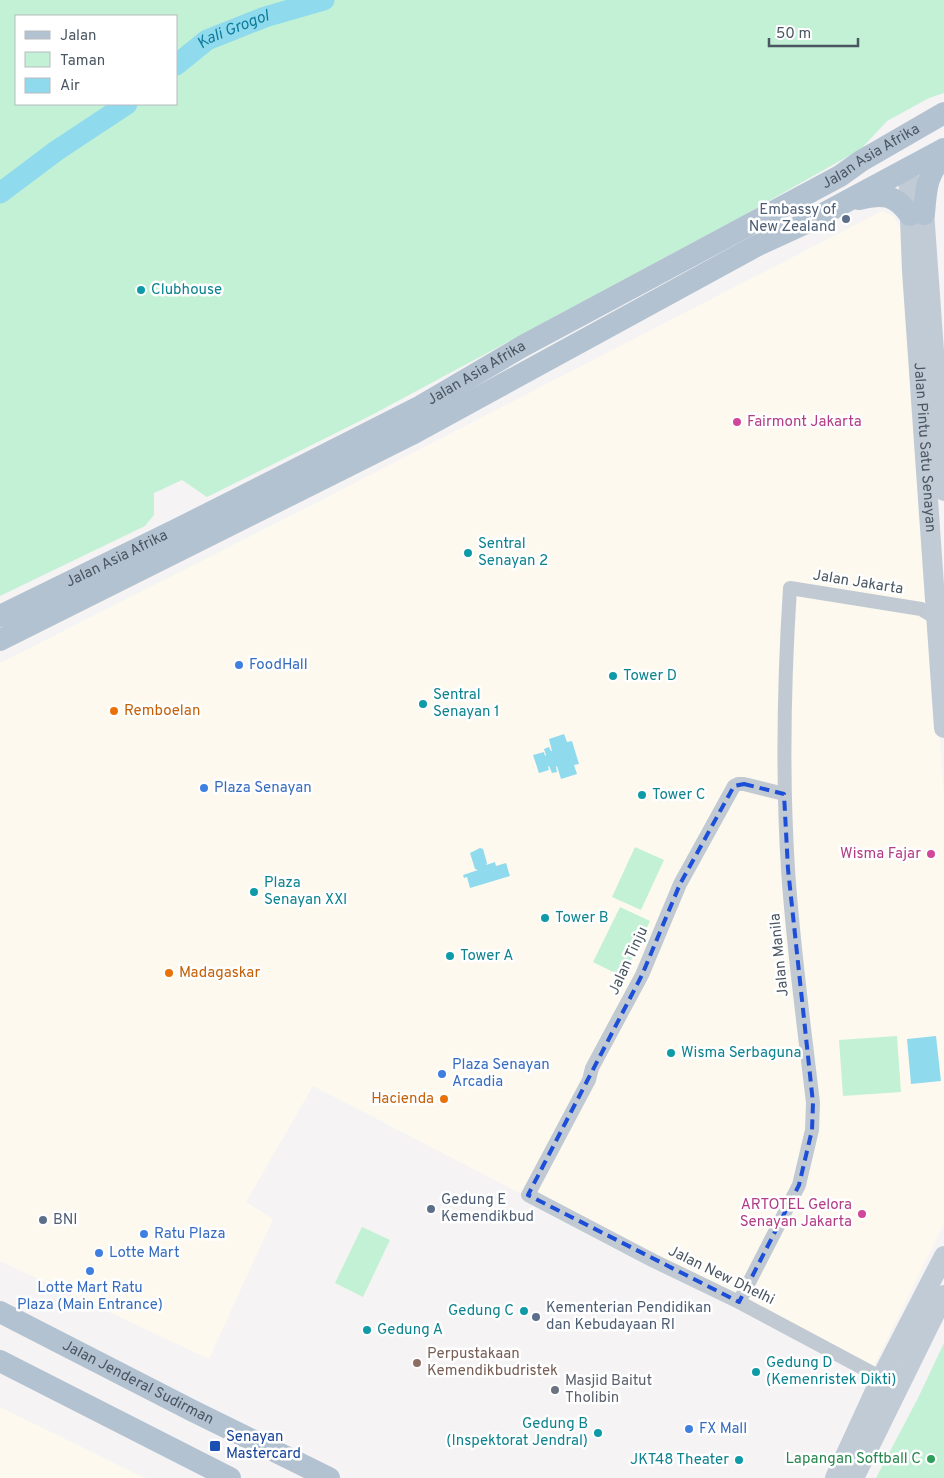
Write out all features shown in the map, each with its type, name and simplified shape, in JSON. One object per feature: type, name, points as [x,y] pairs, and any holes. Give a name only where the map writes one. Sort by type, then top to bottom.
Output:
[{"type":"main road","name":"Jalan Asia Afrika","points":[[0,640],[421,406],[523,346],[840,176],[861,161],[944,113]]},
{"type":"main road","points":[[840,176],[893,156],[912,163],[923,136],[944,124]]},
{"type":"main road","name":"Jalan Asia Afrika","points":[[0,616],[201,529],[410,435],[756,246],[806,223],[912,163],[944,149]]},
{"type":"main road","points":[[843,202],[874,195],[884,195],[902,203],[917,214],[935,165],[944,157]]},
{"type":"main road","name":"Jalan Pintu Satu Senayan","points":[[912,163],[944,491]]},
{"type":"main road","name":"Jalan Pintu Satu Senayan","points":[[917,214],[913,281],[939,583],[936,611],[944,728]]},
{"type":"main road","points":[[747,226],[756,228],[759,232],[760,242],[756,246]]},
{"type":"main road","points":[[854,1478],[890,1382],[944,1256]]},
{"type":"main road","points":[[835,1478],[890,1382],[944,1295]]},
{"type":"main road","name":"Jalan Jenderal Sudirman","points":[[0,1312],[193,1411],[330,1478]]},
{"type":"main road","points":[[0,1361],[230,1478]]},
{"type":"street","name":"Jalan Jakarta","points":[[790,588],[936,611]]},
{"type":"street","name":"Jalan Manila","points":[[739,1302],[799,1185],[812,1130],[813,1103],[788,869],[784,794],[790,588]]},
{"type":"street","name":"Jalan Tinju","points":[[528,1195],[589,1080],[592,1068],[642,975],[680,884],[734,786],[744,784],[784,794]]},
{"type":"street","name":"Jalan New Dhelhi","points":[[528,1195],[652,1260],[739,1302],[890,1382]]},
{"type":"highlighted area","points":[[744,784],[784,794],[788,869],[813,1103],[812,1130],[799,1185],[739,1302],[528,1195],[642,975],[680,884],[734,786]]},
{"type":"shaded area","points":[[882,211],[893,216],[903,231],[944,796],[944,1224],[871,1372],[800,1338],[313,1086],[246,1202],[273,1219],[209,1359],[0,1261],[0,663],[308,507]]},
{"type":"shaded area","points":[[0,1407],[145,1478],[0,1478]]},
{"type":"green space","points":[[0,0],[944,0],[944,93],[929,98],[887,121],[861,149],[744,215],[368,417],[207,497],[182,480],[154,493],[154,515],[145,526],[0,596]]},
{"type":"green space","points":[[635,847],[664,860],[641,910],[612,897]]},
{"type":"green space","points":[[620,907],[650,921],[623,977],[593,962]]},
{"type":"green space","points":[[897,1036],[901,1092],[843,1096],[839,1040]]},
{"type":"green space","points":[[362,1227],[390,1240],[363,1297],[335,1283]]},
{"type":"green space","points":[[944,1343],[944,1478],[876,1478],[918,1398]]},
{"type":"water","points":[[564,734],[567,742],[572,741],[579,764],[574,765],[577,774],[561,779],[557,766],[557,772],[552,773],[549,766],[549,770],[539,773],[533,755],[544,752],[545,756],[544,749],[549,747],[552,751],[549,739]]},
{"type":"water","points":[[480,848],[483,849],[486,865],[495,862],[496,866],[506,863],[510,876],[470,888],[467,877],[464,878],[463,875],[478,870],[475,869],[470,853]]},
{"type":"water","points":[[936,1036],[941,1081],[911,1084],[907,1039]]},
{"type":"waterway","name":"Kali Grogol","points":[[178,63],[207,40],[265,17],[324,0]]},
{"type":"waterway","name":"Kali Grogol","points":[[0,193],[56,151],[125,105]]},
{"type":"place","name":"Embassy of New Zealand","points":[[846,219]]},
{"type":"place","name":"Clubhouse","points":[[141,290]]},
{"type":"place","name":"Fairmont Jakarta","points":[[737,422]]},
{"type":"place","name":"Sentral Senayan 2","points":[[468,553]]},
{"type":"place","name":"FoodHall","points":[[239,665]]},
{"type":"place","name":"Tower D","points":[[613,676]]},
{"type":"place","name":"Sentral Senayan 1","points":[[423,704]]},
{"type":"place","name":"Remboelan","points":[[114,711]]},
{"type":"place","name":"Plaza Senayan","points":[[204,788]]},
{"type":"place","name":"Tower C","points":[[642,795]]},
{"type":"place","name":"Wisma Fajar","points":[[931,854]]},
{"type":"place","name":"Plaza Senayan XXI","points":[[254,892]]},
{"type":"place","name":"Tower B","points":[[545,918]]},
{"type":"place","name":"Tower A","points":[[450,956]]},
{"type":"place","name":"Madagaskar","points":[[169,973]]},
{"type":"place","name":"Wisma Serbaguna","points":[[671,1053]]},
{"type":"place","name":"Plaza Senayan Arcadia","points":[[442,1074]]},
{"type":"place","name":"Hacienda","points":[[444,1099]]},
{"type":"place","name":"Gedung E Kemendikbud","points":[[431,1209]]},
{"type":"place","name":"ARTOTEL Gelora Senayan Jakarta","points":[[862,1214]]},
{"type":"place","name":"BNI","points":[[43,1220]]},
{"type":"place","name":"Ratu Plaza","points":[[144,1234]]},
{"type":"place","name":"Lotte Mart","points":[[99,1253]]},
{"type":"place","name":"Lotte Mart Ratu Plaza (Main Entrance)","points":[[90,1271]]},
{"type":"place","name":"Gedung C","points":[[524,1311]]},
{"type":"place","name":"Kementerian Pendidikan dan Kebudayaan RI","points":[[536,1317]]},
{"type":"place","name":"Gedung A","points":[[367,1330]]},
{"type":"place","name":"Perpustakaan Kemendikbudristek","points":[[417,1363]]},
{"type":"place","name":"Gedung D (Kemenristek Dikti)","points":[[756,1372]]},
{"type":"place","name":"Masjid Baitut Tholibin","points":[[555,1390]]},
{"type":"place","name":"FX Mall","points":[[689,1429]]},
{"type":"place","name":"Gedung B (Inspektorat Jendral)","points":[[598,1433]]},
{"type":"place","name":"Senayan Mastercard","points":[[215,1446]]},
{"type":"place","name":"Lapangan Softball C","points":[[931,1459]]},
{"type":"place","name":"JKT48 Theater","points":[[739,1460]]}]
